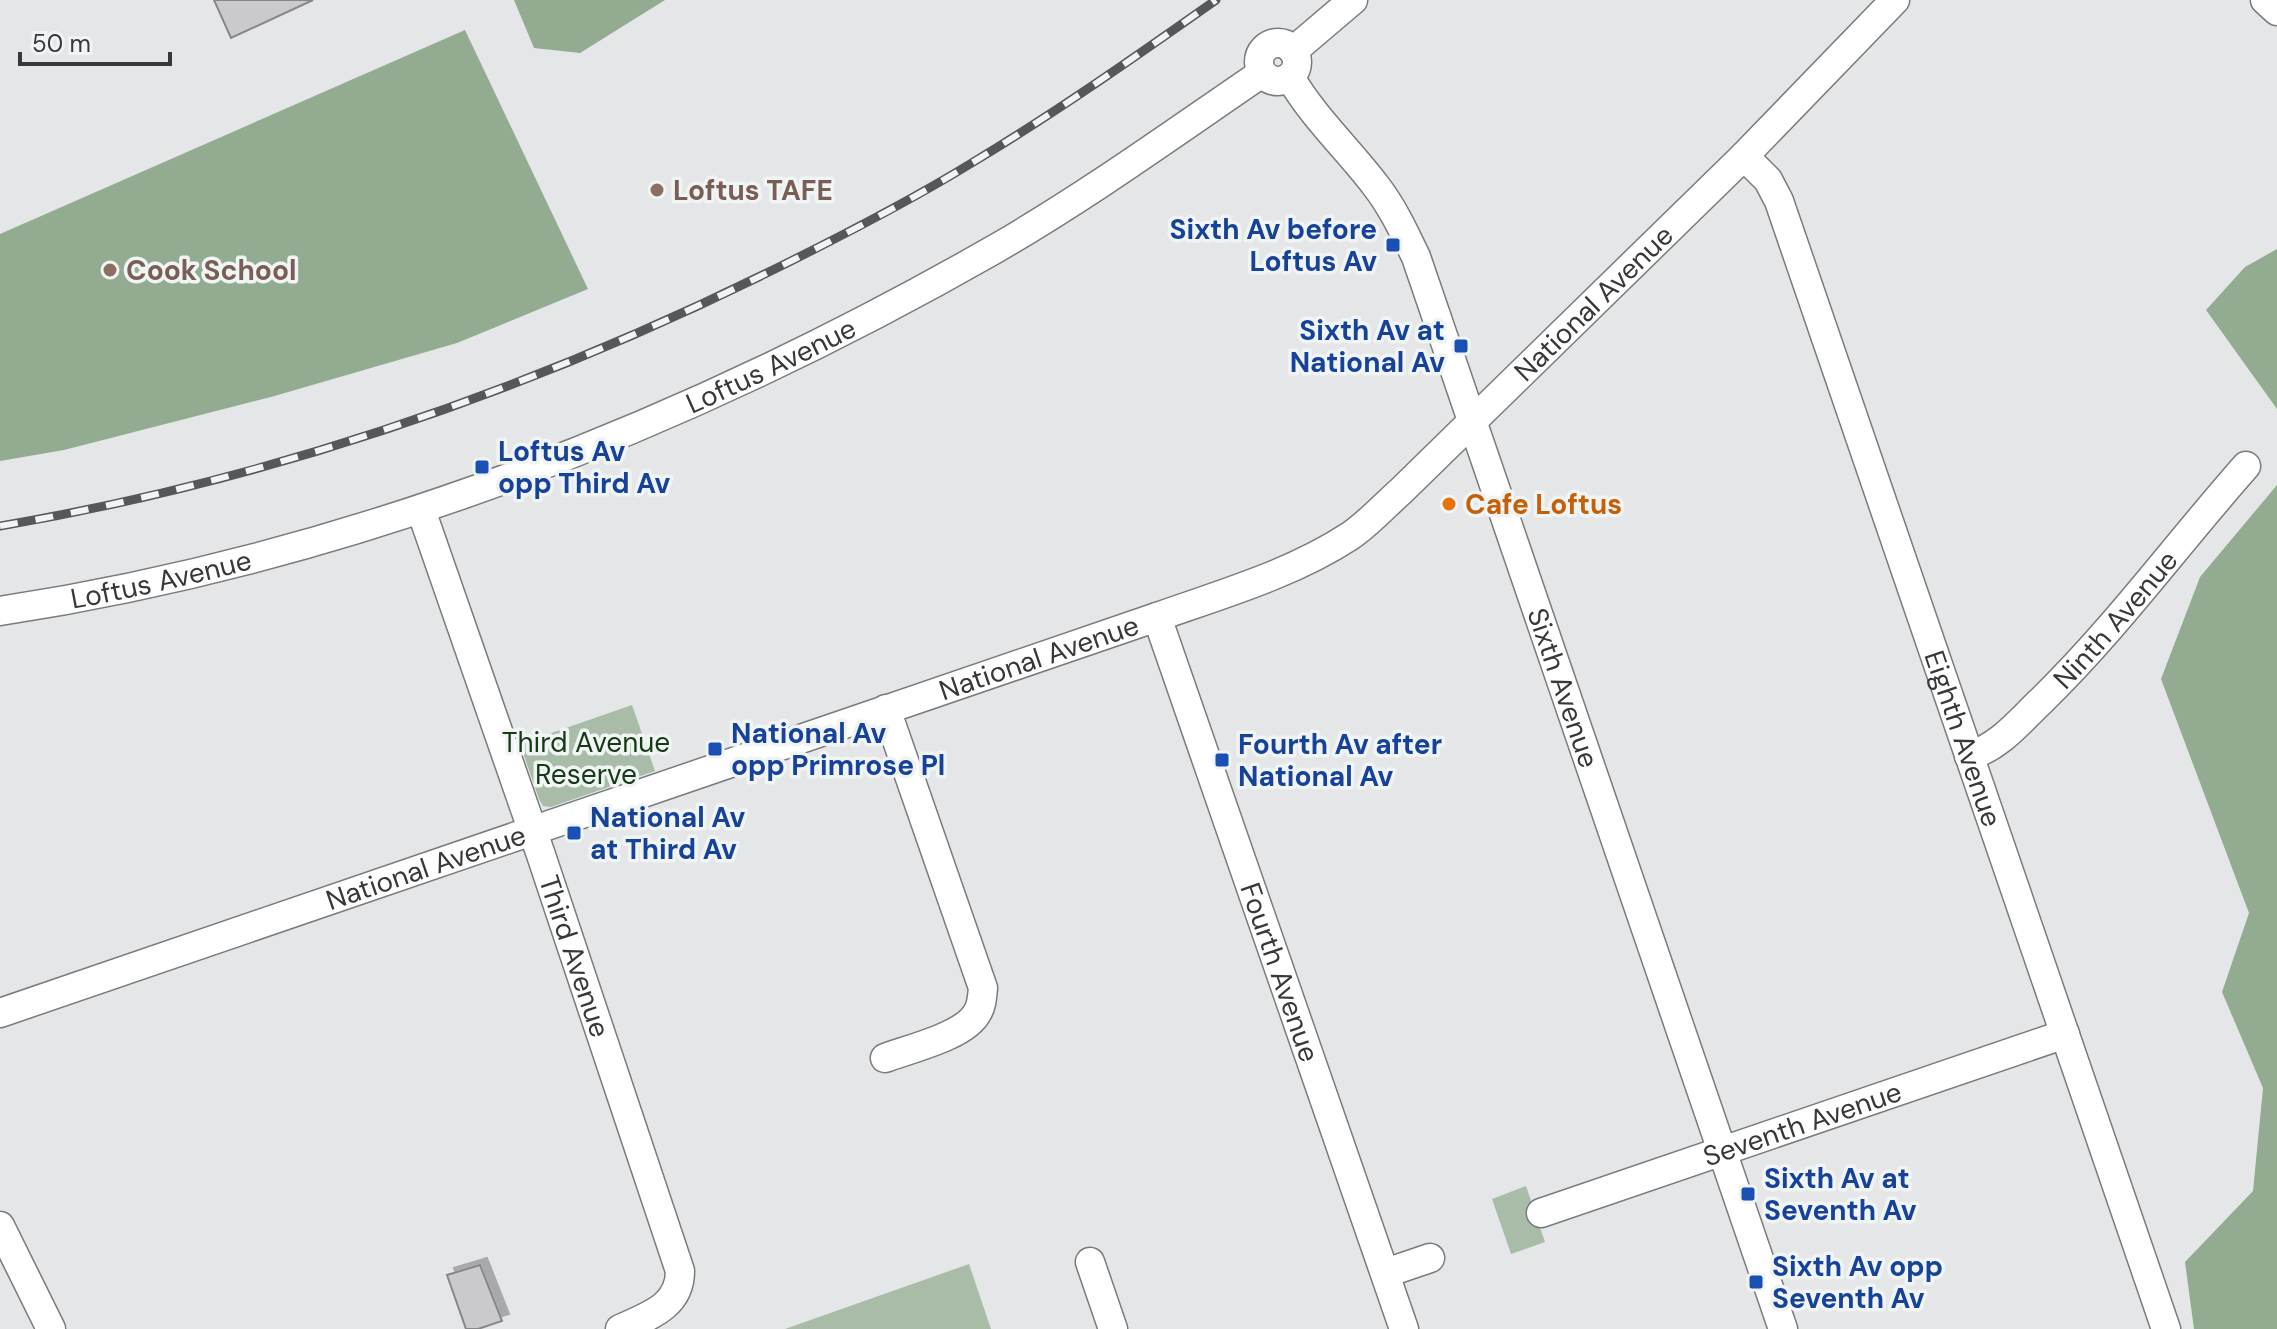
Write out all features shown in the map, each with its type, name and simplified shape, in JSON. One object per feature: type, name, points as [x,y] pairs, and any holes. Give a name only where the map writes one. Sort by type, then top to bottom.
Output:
[{"type":"street","points":[[1291,64],[1353,0]]},
{"type":"street","name":"National Avenue","points":[[0,1013],[1157,617],[1313,558],[1353,534],[1472,421],[1744,156],[1895,0]]},
{"type":"street","points":[[2265,0],[2277,11]]},
{"type":"street","name":"Loftus Avenue","points":[[0,611],[59,602],[180,576],[421,510],[616,437],[851,328],[997,248],[1262,73],[1271,81],[1291,64]]},
{"type":"street","name":"Sixth Avenue","points":[[1291,64],[1301,96],[1376,186],[1399,219],[1416,257],[1783,1329]]},
{"type":"street","name":"Eighth Avenue","points":[[1744,156],[1768,180],[1779,201],[2166,1329]]},
{"type":"street","name":"Ninth Avenue","points":[[1969,756],[1983,752],[2002,739],[2073,670],[2141,594],[2185,536],[2246,466]]},
{"type":"street","name":"Third Avenue","points":[[421,510],[680,1271],[680,1283],[668,1304],[620,1329]]},
{"type":"street","name":"Fourth Avenue","points":[[1157,617],[1404,1329]]},
{"type":"street","points":[[885,1058],[968,1025],[977,1014],[983,988],[886,709]]},
{"type":"street","name":"Seventh Avenue","points":[[1541,1213],[2065,1034]]},
{"type":"street","points":[[0,1226],[51,1329]]},
{"type":"street","points":[[1386,1273],[1430,1258]]},
{"type":"street","points":[[1090,1262],[1113,1329]]},
{"type":"green space","points":[[514,0],[665,0],[580,53],[534,48]]},
{"type":"green space","points":[[465,30],[588,289],[457,343],[271,397],[64,450],[0,461],[0,234]]},
{"type":"green space","points":[[2277,249],[2277,409],[2206,310],[2245,267]]},
{"type":"green space","points":[[2277,485],[2277,1329],[2194,1329],[2185,1262],[2253,1191],[2263,1088],[2222,992],[2249,913],[2161,679],[2200,577]]},
{"type":"green space","name":"Third Avenue Reserve","points":[[632,705],[655,771],[551,807],[543,806],[520,744]]},
{"type":"green space","points":[[1526,1186],[1545,1242],[1511,1254],[1492,1199]]},
{"type":"green space","points":[[969,1264],[991,1329],[785,1329]]},
{"type":"building","points":[[214,0],[313,0],[231,38]]},
{"type":"building","points":[[480,1265],[502,1321],[478,1329],[466,1329],[447,1275]]},
{"type":"railway","points":[[0,526],[103,506],[307,454],[505,387],[603,348],[793,260],[927,190],[1064,105],[1216,0]]},
{"type":"place","name":"Loftus TAFE","points":[[657,190]]},
{"type":"place","name":"Sixth Av before Loftus Av","points":[[1393,245]]},
{"type":"place","name":"Cook School","points":[[110,270]]},
{"type":"place","name":"Sixth Av at National Av","points":[[1461,346]]},
{"type":"place","name":"Loftus Av opp Third Av","points":[[482,467]]},
{"type":"place","name":"Cafe Loftus","points":[[1449,504]]},
{"type":"place","name":"National Av opp Primrose Pl","points":[[715,749]]},
{"type":"place","name":"Fourth Av after National Av","points":[[1222,760]]},
{"type":"place","name":"National Av at Third Av","points":[[574,833]]},
{"type":"place","name":"Sixth Av at Seventh Av","points":[[1748,1194]]},
{"type":"place","name":"Sixth Av opp Seventh Av","points":[[1756,1282]]}]
